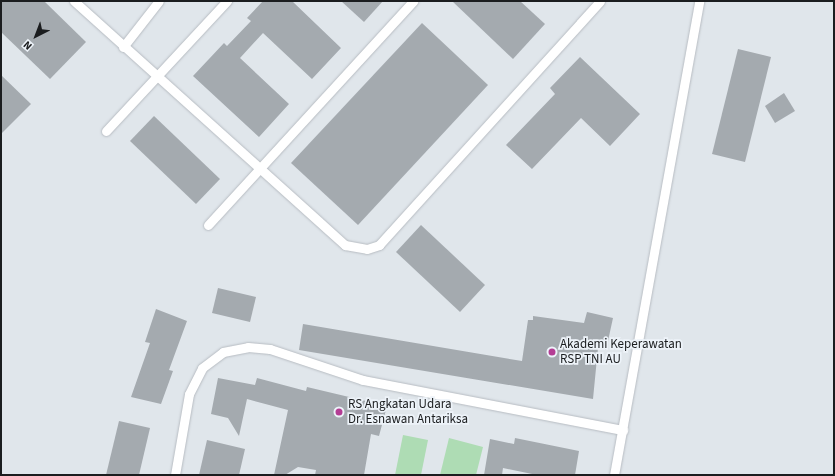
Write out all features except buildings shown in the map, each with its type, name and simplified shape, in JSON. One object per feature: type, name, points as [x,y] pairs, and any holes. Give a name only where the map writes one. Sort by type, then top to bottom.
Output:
[{"type":"lane","points":[[74,1],[259,170],[345,245],[367,249],[379,245],[600,1]]},
{"type":"lane","points":[[123,47],[159,1]]},
{"type":"lane","points":[[106,131],[227,1]]},
{"type":"lane","points":[[208,225],[412,1]]},
{"type":"lane","points":[[614,475],[699,1]]},
{"type":"lane","points":[[175,475],[188,394],[202,368],[223,352],[248,346],[270,349],[363,380],[623,430]]},
{"type":"green space","points":[[403,435],[428,440],[421,475],[395,475]]},
{"type":"green space","points":[[449,438],[483,447],[476,475],[440,475]]},
{"type":"place","name":"Akademi Keperawatan RSP TNI AU","points":[[552,352]]},
{"type":"place","name":"RS Angkatan Udara Dr. Esnawan Antariksa","points":[[339,412]]}]
